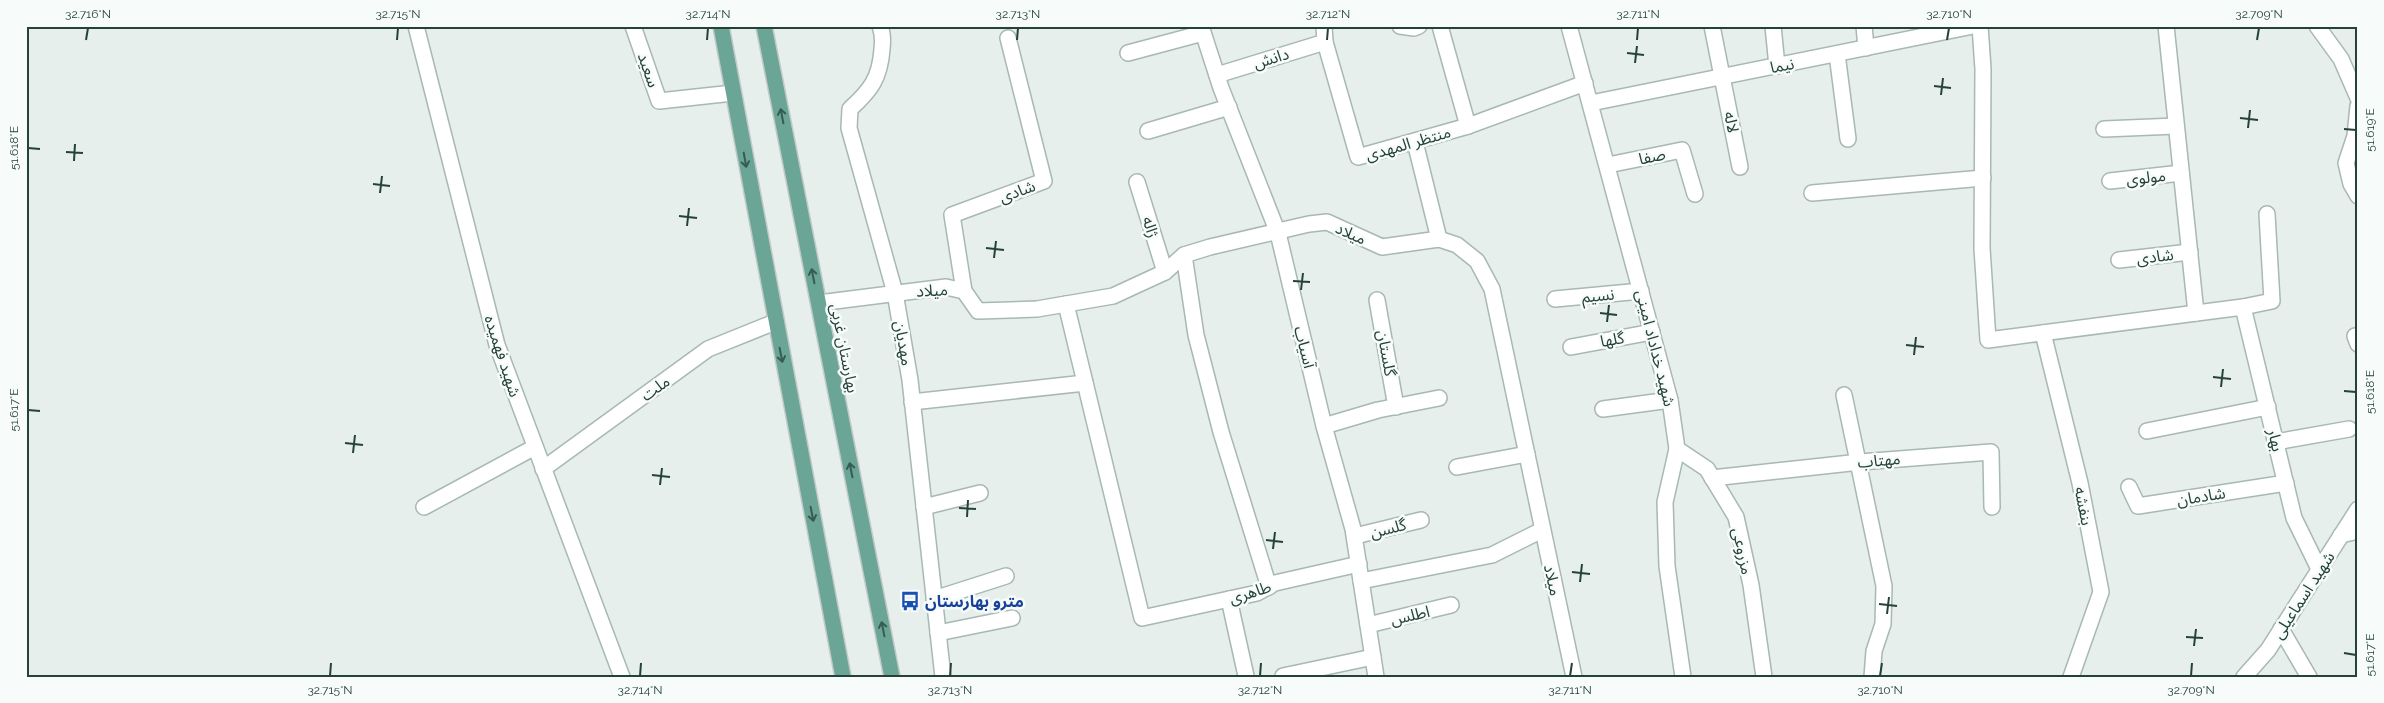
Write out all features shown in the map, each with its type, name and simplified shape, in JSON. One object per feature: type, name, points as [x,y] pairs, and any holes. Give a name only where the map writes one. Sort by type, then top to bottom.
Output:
[{"type":"main road","points":[[721,26],[843,677]]},
{"type":"main road","name":"بهارستان غربی","points":[[764,26],[892,677]]},
{"type":"street","name":"شهید فهمیده","points":[[416,26],[497,345],[622,677]]},
{"type":"street","name":"سعید","points":[[633,26],[659,101],[733,93]]},
{"type":"street","name":"مهدیان","points":[[880,26],[883,34],[878,77],[861,99],[850,109],[849,128],[895,293],[912,402],[943,677]]},
{"type":"street","name":"منتظر المهدی","points":[[1324,26],[1325,42],[1358,157],[1468,126],[1585,83]]},
{"type":"street","points":[[1400,26],[1414,28],[1419,26]]},
{"type":"street","points":[[1440,26],[1468,126]]},
{"type":"street","name":"شهید خداداد امینی","points":[[1569,26],[1670,400],[1677,449],[1665,502],[1667,566],[1683,677]]},
{"type":"street","name":"لاله","points":[[1712,26],[1724,77],[1740,167]]},
{"type":"street","points":[[1773,26],[1777,66]]},
{"type":"street","points":[[1864,26],[1866,48]]},
{"type":"street","name":"نیما","points":[[1591,104],[1973,26]]},
{"type":"street","points":[[1980,26],[1983,69],[1982,248],[1988,340],[2243,307],[2272,301],[2267,214]]},
{"type":"street","points":[[2166,26],[2196,313]]},
{"type":"street","points":[[2317,26],[2341,59],[2358,98]]},
{"type":"street","points":[[1128,53],[1202,29]]},
{"type":"street","name":"آسیاب","points":[[1202,29],[1217,75],[1278,233],[1324,426],[1354,536],[1376,677]]},
{"type":"street","name":"شادی","points":[[964,291],[952,215],[1044,181],[1008,38]]},
{"type":"street","name":"دانش","points":[[1217,75],[1325,42]]},
{"type":"street","points":[[1837,54],[1848,139]]},
{"type":"street","points":[[2358,106],[2355,136],[2346,163],[2351,184],[2358,196]]},
{"type":"street","points":[[1148,131],[1229,107]]},
{"type":"street","points":[[2104,129],[2176,126]]},
{"type":"street","points":[[1415,142],[1438,239]]},
{"type":"street","name":"صفا","points":[[1608,165],[1682,150],[1695,194]]},
{"type":"street","name":"مولوی","points":[[2110,181],[2181,173]]},
{"type":"street","points":[[1812,193],[1983,178]]},
{"type":"street","name":"ژاله","points":[[1137,182],[1165,272]]},
{"type":"street","name":"میلاد","points":[[819,303],[946,287],[964,291],[978,312],[1037,309],[1113,296],[1165,272],[1184,255],[1210,247],[1278,233],[1308,224],[1327,222],[1382,247],[1438,239],[1456,244],[1477,261],[1492,289],[1574,677]]},
{"type":"street","name":"شادی","points":[[2120,260],[2190,252]]},
{"type":"street","points":[[1184,255],[1196,335],[1221,432],[1269,587]]},
{"type":"street","name":"نسیم","points":[[1555,299],[1642,291]]},
{"type":"street","name":"گلستان","points":[[1377,300],[1396,406]]},
{"type":"street","points":[[912,402],[1085,383],[1066,304]]},
{"type":"street","name":"بهار","points":[[2243,307],[2294,518],[2319,569]]},
{"type":"street","name":"ملت","points":[[543,469],[708,349],[775,322]]},
{"type":"street","name":"گلها","points":[[1571,346],[1652,332]]},
{"type":"street","name":"بنفشه","points":[[2043,333],[2080,483],[2101,592],[2071,677]]},
{"type":"street","name":"طاهری","points":[[1085,383],[1142,618],[1257,593],[1275,583],[1359,564]]},
{"type":"street","points":[[1844,395],[1860,462],[1884,586],[1882,624],[1874,651],[1872,677]]},
{"type":"street","points":[[1324,426],[1396,406],[1438,398]]},
{"type":"street","points":[[1603,409],[1670,400]]},
{"type":"street","points":[[2147,431],[2268,407]]},
{"type":"street","points":[[2276,442],[2349,429]]},
{"type":"street","points":[[424,507],[535,447]]},
{"type":"street","name":"مزروعی","points":[[1677,449],[1707,469],[1736,517],[1751,585],[1764,677]]},
{"type":"street","name":"مهتاب","points":[[1712,478],[1860,462],[1992,452],[1992,507]]},
{"type":"street","points":[[1457,467],[1527,454]]},
{"type":"street","name":"شادمان","points":[[2129,487],[2138,506],[2286,483]]},
{"type":"street","points":[[924,507],[980,493]]},
{"type":"street","name":"شهید اسماعیلی","points":[[2244,677],[2268,650],[2358,509]]},
{"type":"street","name":"گلسن","points":[[1354,536],[1421,520]]},
{"type":"street","points":[[1361,581],[1492,555],[1542,530]]},
{"type":"street","points":[[2341,535],[2358,531]]},
{"type":"street","points":[[934,599],[1006,576]]},
{"type":"street","points":[[1230,599],[1246,676]]},
{"type":"street","name":"اطلس","points":[[1368,625],[1451,605]]},
{"type":"street","points":[[938,633],[1012,618]]},
{"type":"street","points":[[2281,629],[2309,677]]},
{"type":"street","points":[[1283,676],[1373,656]]},
{"type":"place","name":"مترو بهارستان","points":[[910,601]]}]
